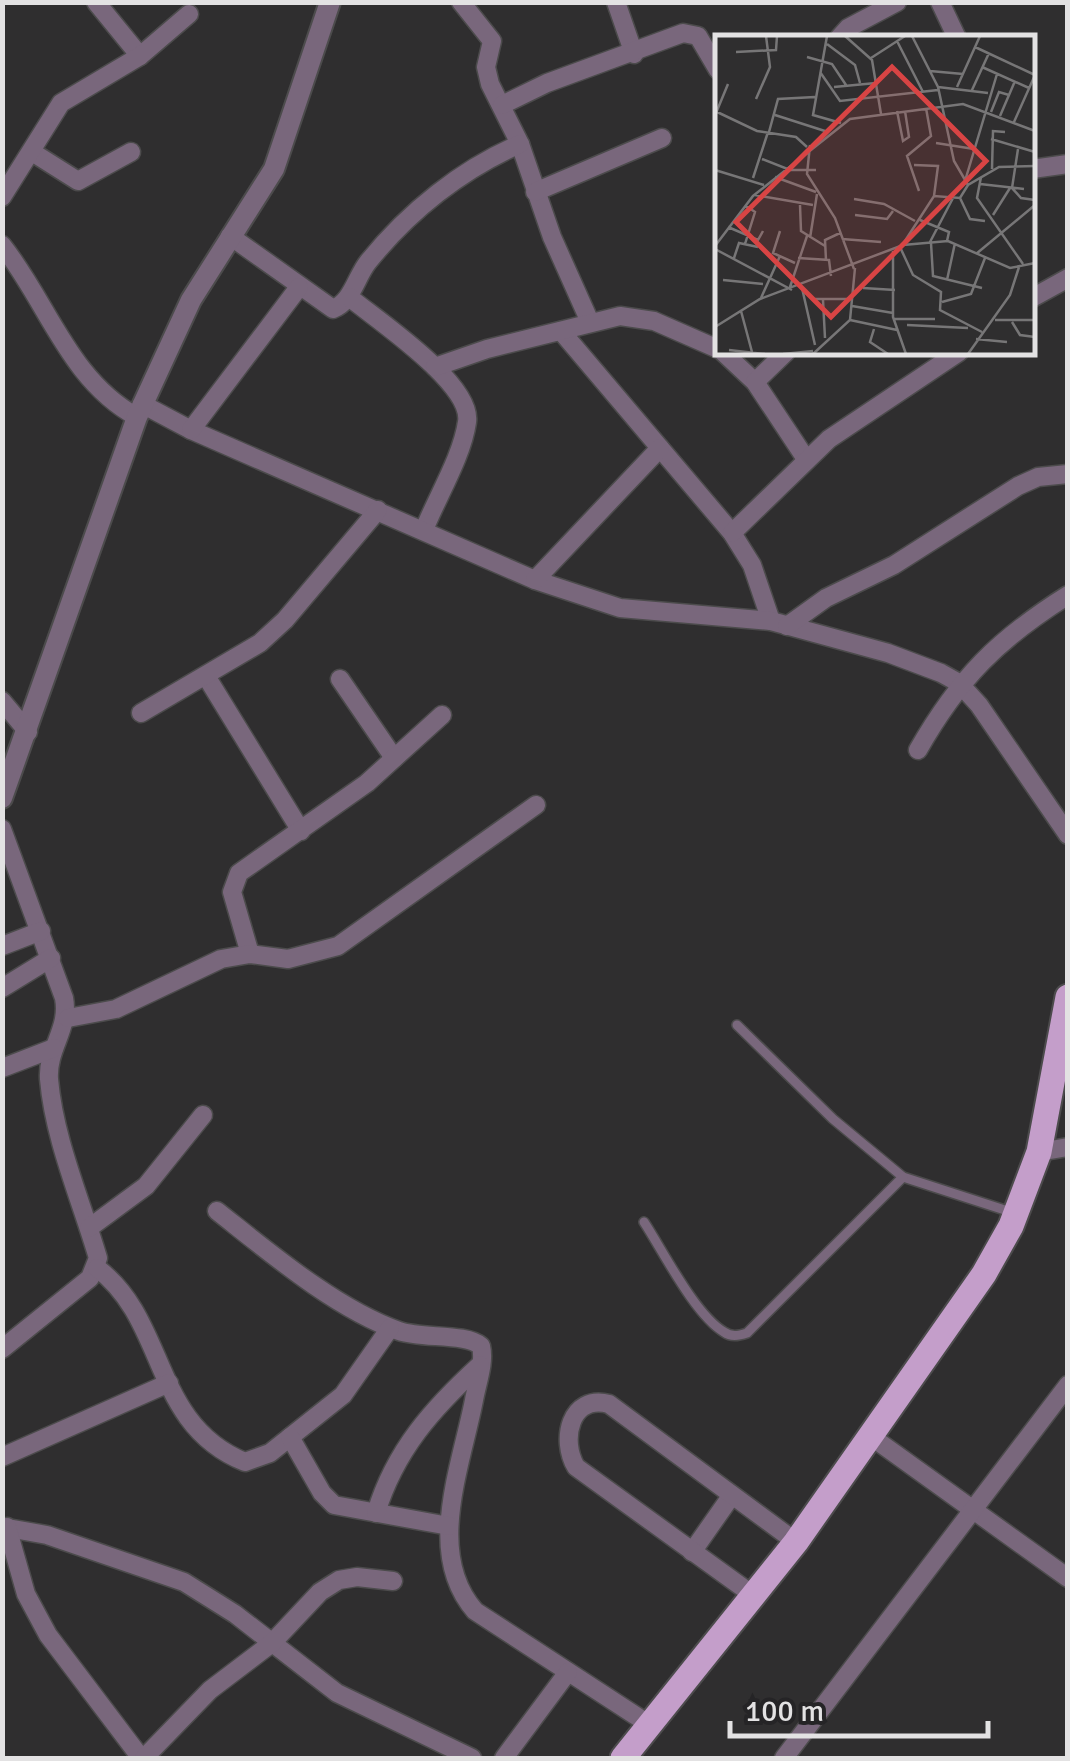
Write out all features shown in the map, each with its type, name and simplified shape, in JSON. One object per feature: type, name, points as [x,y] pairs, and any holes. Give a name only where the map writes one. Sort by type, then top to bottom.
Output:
[{"type":"main road","points":[[623,1758],[796,1542],[984,1274],[1016,1214],[1039,1152],[1065,1034],[1068,996]]},
{"type":"street","points":[[96,2],[140,56]]},
{"type":"street","points":[[461,2],[492,41],[486,73],[520,144],[535,192],[590,322]]},
{"type":"street","points":[[474,17],[488,2]]},
{"type":"street","points":[[616,2],[634,54]]},
{"type":"street","points":[[842,35],[897,2]]},
{"type":"street","points":[[940,2],[956,35]]},
{"type":"street","points":[[3,794],[140,410],[190,300],[274,169],[327,3]]},
{"type":"street","points":[[2,197],[61,103],[140,56],[190,14]]},
{"type":"street","points":[[502,105],[547,83],[690,32],[704,43],[715,64]]},
{"type":"street","points":[[535,192],[662,138]]},
{"type":"street","points":[[230,236],[332,310],[349,296],[368,262],[434,198],[472,167],[520,144]]},
{"type":"street","points":[[32,152],[68,179],[78,181],[131,152]]},
{"type":"street","points":[[1035,169],[1068,164]]},
{"type":"street","points":[[2,245],[82,372],[108,399],[191,430],[535,580],[620,608],[779,624],[888,653],[959,683],[991,720],[1068,834]]},
{"type":"street","points":[[1035,296],[1068,278]]},
{"type":"street","points":[[191,430],[299,288]]},
{"type":"street","points":[[349,296],[435,367],[465,404],[467,425],[424,530]]},
{"type":"street","points":[[435,367],[487,348],[620,316],[654,322],[715,349]]},
{"type":"street","points":[[561,332],[732,533],[752,565],[779,624]]},
{"type":"street","points":[[725,355],[755,382],[806,460]]},
{"type":"street","points":[[755,382],[783,355]]},
{"type":"street","points":[[732,533],[806,460],[866,412],[954,355]]},
{"type":"street","points":[[535,580],[660,448]]},
{"type":"street","points":[[779,624],[894,566],[1018,486],[1038,477],[1068,474]]},
{"type":"street","points":[[141,713],[260,643],[285,620],[378,510]]},
{"type":"street","points":[[918,750],[959,683],[999,642],[1068,594]]},
{"type":"street","points":[[206,676],[301,830]]},
{"type":"street","points":[[340,679],[394,758]]},
{"type":"street","points":[[2,700],[28,732]]},
{"type":"street","points":[[250,954],[232,892],[234,882],[247,866],[394,758],[442,715]]},
{"type":"street","points":[[68,1018],[116,1009],[221,958],[250,954],[288,959],[338,946],[536,805]]},
{"type":"street","points":[[2,829],[41,931],[68,1018],[54,1048],[49,1074],[54,1109],[97,1268],[126,1297],[192,1429],[224,1453],[255,1462],[357,1380],[390,1328]]},
{"type":"street","points":[[2,946],[41,931]]},
{"type":"street","points":[[2,988],[50,958]]},
{"type":"street","points":[[2,1068],[54,1048]]},
{"type":"street","points":[[89,1228],[146,1186],[203,1114]]},
{"type":"street","points":[[1039,1152],[1068,1147]]},
{"type":"street","points":[[217,1211],[270,1253],[390,1328],[425,1339],[475,1340],[483,1353],[449,1526],[450,1573],[458,1592],[474,1611],[650,1725]]},
{"type":"street","points":[[2,1349],[97,1268]]},
{"type":"street","points":[[376,1512],[387,1476],[402,1449],[426,1417],[481,1364]]},
{"type":"street","points":[[2,1457],[169,1383]]},
{"type":"street","points":[[784,1758],[970,1508],[1068,1385]]},
{"type":"street","points":[[753,1595],[576,1468],[567,1444],[572,1418],[584,1405],[596,1400],[610,1404],[796,1542]]},
{"type":"street","points":[[870,1434],[1068,1578]]},
{"type":"street","points":[[290,1437],[322,1493],[334,1505],[449,1526]]},
{"type":"street","points":[[692,1552],[732,1495]]},
{"type":"street","points":[[393,1581],[357,1577],[339,1580],[320,1592],[272,1643],[210,1690],[143,1758],[48,1634],[26,1594],[5,1527],[46,1536],[184,1582],[272,1643],[350,1700],[466,1757]]},
{"type":"street","points":[[504,1758],[568,1672]]},
{"type":"lane","points":[[737,1026],[833,1120],[903,1177],[1016,1214]]},
{"type":"lane","points":[[644,1222],[700,1306],[719,1329],[737,1336],[746,1333],[903,1177]]}]
